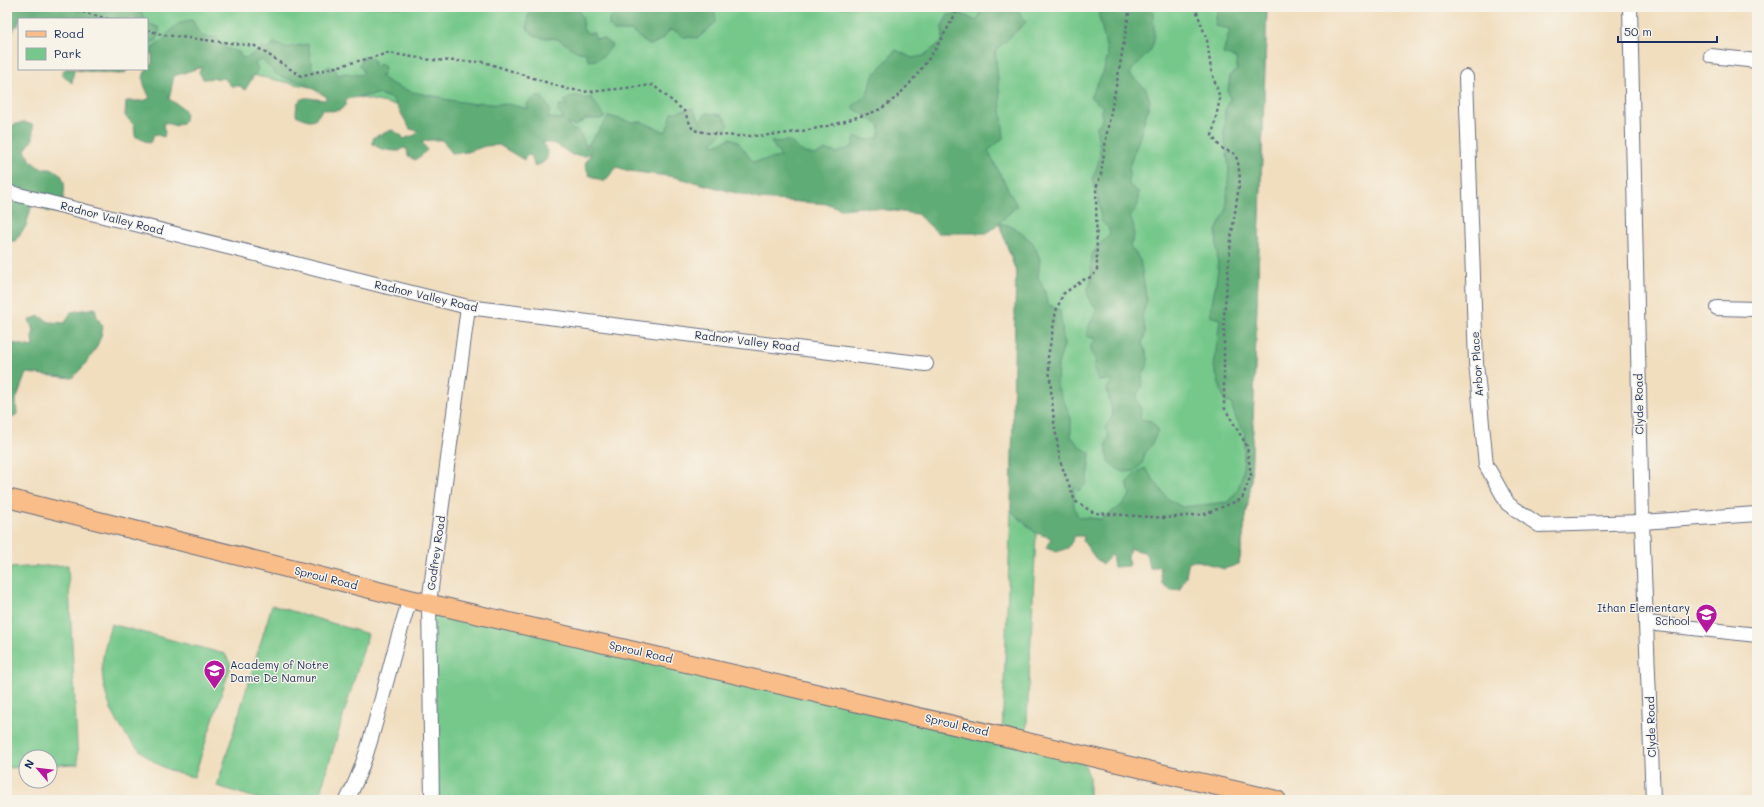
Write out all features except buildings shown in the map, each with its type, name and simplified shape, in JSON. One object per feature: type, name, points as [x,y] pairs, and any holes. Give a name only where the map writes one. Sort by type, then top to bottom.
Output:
[{"type":"main road","name":"Sproul Road","points":[[7,498],[410,599],[1277,800]]},
{"type":"street","name":"Clyde Road","points":[[1630,7],[1642,522],[1653,800]]},
{"type":"street","points":[[1711,56],[1757,61]]},
{"type":"street","name":"Arbor Place","points":[[1466,77],[1476,363],[1486,466],[1508,504],[1539,525],[1642,522],[1757,514]]},
{"type":"street","name":"Radnor Valley Road","points":[[7,192],[468,307],[926,364]]},
{"type":"street","name":"Godfrey Road","points":[[432,800],[429,603],[468,307]]},
{"type":"street","points":[[1717,308],[1757,308]]},
{"type":"street","points":[[347,800],[353,789],[370,743],[399,633],[410,599]]},
{"type":"street","points":[[1647,623],[1757,635]]},
{"type":"path","points":[[59,7],[104,18]]},
{"type":"path","points":[[148,30],[164,35],[255,46],[301,76],[389,53],[431,60],[484,62],[567,89],[589,92],[653,85],[684,111],[693,130],[723,135],[761,135],[799,132],[845,122],[880,109],[910,85],[948,28],[959,7]]},
{"type":"path","points":[[1130,7],[1107,132],[1101,174],[1096,188],[1097,271],[1091,277],[1083,280],[1063,294],[1056,311],[1048,357],[1054,422],[1060,461],[1075,501],[1094,513],[1166,518],[1205,514],[1242,499],[1251,475],[1247,446],[1224,407],[1224,316],[1231,239],[1240,179],[1238,162],[1235,154],[1221,148],[1212,136],[1220,98],[1211,70],[1207,40],[1195,7]]},
{"type":"green space","points":[[7,7],[1267,7],[1251,482],[1239,564],[1037,515],[1026,742],[1081,755],[1089,776],[1089,800],[432,800],[429,603],[1002,735],[1011,511],[1016,272],[999,223],[749,179],[148,53],[148,18],[18,18],[18,26],[7,24]]},
{"type":"green space","points":[[7,7],[139,7],[144,18],[18,18],[18,21],[7,44]]},
{"type":"green space","points":[[536,7],[575,7],[582,17],[583,29],[587,33],[594,33],[595,38],[604,39],[612,45],[602,57],[596,60],[588,61],[586,53],[576,51],[556,39],[541,38],[537,36],[527,28],[528,15]]},
{"type":"green space","points":[[618,7],[714,7],[716,22],[698,38],[683,37],[677,32],[670,30],[661,40],[651,45],[646,43],[631,31],[614,31],[609,26],[609,18],[617,12]]},
{"type":"green space","points":[[982,7],[1016,7],[1026,22],[995,51],[1004,137],[988,151],[1017,206],[987,233],[938,233],[917,214],[864,207],[841,209],[828,204],[759,199],[675,177],[629,171],[617,167],[604,182],[589,175],[585,164],[591,152],[585,156],[572,155],[556,144],[542,142],[548,153],[546,160],[539,165],[534,166],[532,156],[527,155],[524,160],[499,145],[485,146],[468,152],[452,153],[442,140],[422,142],[427,150],[415,160],[408,156],[407,149],[403,148],[400,151],[381,149],[372,143],[374,137],[392,130],[402,136],[403,139],[415,135],[419,131],[410,129],[393,99],[378,94],[346,99],[346,105],[340,110],[331,111],[322,109],[320,114],[315,119],[308,120],[296,115],[298,102],[304,98],[325,100],[327,97],[305,84],[277,75],[262,60],[255,63],[258,69],[245,90],[240,86],[231,86],[224,78],[203,79],[199,72],[202,67],[174,76],[169,99],[183,108],[186,115],[183,123],[175,126],[165,122],[163,126],[165,132],[164,137],[154,134],[152,141],[149,143],[135,136],[134,125],[125,116],[126,101],[143,101],[150,98],[143,79],[145,72],[152,63],[152,48],[163,40],[174,27],[184,21],[192,20],[201,36],[217,38],[226,48],[239,52],[241,57],[247,58],[263,47],[269,49],[274,43],[285,48],[308,44],[312,68],[321,72],[329,66],[336,70],[337,75],[347,73],[360,75],[364,72],[359,65],[363,57],[370,57],[374,60],[374,67],[381,64],[385,67],[383,75],[380,76],[387,81],[409,91],[441,97],[443,99],[474,104],[480,102],[488,104],[508,104],[528,109],[527,104],[534,98],[541,96],[550,109],[548,118],[563,119],[557,110],[560,108],[559,105],[567,105],[564,101],[573,96],[586,98],[591,97],[605,117],[601,119],[586,119],[575,126],[566,123],[573,130],[578,131],[586,148],[609,116],[630,122],[642,122],[666,132],[672,113],[693,108],[700,121],[706,113],[722,115],[729,125],[712,143],[715,145],[731,138],[738,142],[753,162],[781,157],[771,142],[789,141],[804,153],[816,155],[826,150],[837,153],[852,147],[855,137],[869,140],[879,137],[880,126],[852,107],[867,94],[873,76],[896,50],[912,58],[923,56],[943,41],[942,26],[948,15],[962,14],[976,21],[979,18]]},
{"type":"green space","points":[[1097,7],[1152,7],[1154,23],[1152,47],[1129,74],[1146,89],[1150,101],[1129,167],[1129,185],[1138,192],[1138,205],[1130,217],[1134,232],[1130,246],[1140,260],[1147,300],[1142,317],[1146,332],[1142,344],[1148,356],[1148,364],[1142,376],[1143,383],[1136,397],[1141,410],[1140,419],[1151,421],[1158,430],[1151,446],[1145,453],[1142,464],[1135,471],[1124,472],[1116,468],[1108,461],[1106,445],[1109,436],[1105,428],[1113,416],[1107,389],[1112,380],[1098,381],[1094,369],[1096,358],[1091,354],[1091,345],[1096,339],[1086,336],[1090,323],[1098,309],[1090,302],[1087,290],[1090,286],[1092,277],[1091,263],[1093,253],[1110,234],[1108,227],[1101,221],[1099,201],[1092,179],[1098,165],[1100,154],[1096,128],[1102,120],[1102,106],[1090,97],[1103,73],[1108,55]]},
{"type":"green space","points":[[1220,7],[1267,7],[1251,482],[1239,564],[1224,569],[1199,561],[1189,561],[1186,576],[1180,589],[1171,590],[1162,584],[1160,566],[1150,569],[1148,557],[1144,552],[1130,549],[1128,556],[1129,566],[1114,567],[1112,554],[1103,564],[1096,559],[1083,541],[1084,536],[1075,536],[1068,548],[1056,552],[1046,548],[1051,538],[1036,533],[1011,511],[1016,270],[999,223],[1011,226],[1021,232],[1033,243],[1040,259],[1038,277],[1045,292],[1047,303],[1060,311],[1064,345],[1058,364],[1057,386],[1071,418],[1071,436],[1079,446],[1090,453],[1089,471],[1086,484],[1078,491],[1074,487],[1074,506],[1078,517],[1101,519],[1121,506],[1130,495],[1127,482],[1137,472],[1145,468],[1168,499],[1182,507],[1229,502],[1238,489],[1243,473],[1245,433],[1236,419],[1231,403],[1225,402],[1214,367],[1220,319],[1210,316],[1218,270],[1216,231],[1226,210],[1229,168],[1224,134],[1225,110],[1230,99],[1228,91],[1230,75],[1237,70],[1236,58],[1223,54],[1230,29],[1215,26],[1217,11]]},
{"type":"green space","points":[[148,22],[160,28],[157,40],[148,44]]},
{"type":"green space","points":[[64,70],[74,70],[72,83],[61,74]]},
{"type":"green space","points":[[74,70],[126,70],[125,73],[119,74]]},
{"type":"green space","points":[[24,122],[33,125],[33,139],[25,150],[33,163],[38,167],[43,169],[52,169],[59,173],[63,178],[64,196],[60,213],[46,211],[33,201],[26,226],[15,241],[7,241],[7,136],[10,134],[13,125]]},
{"type":"green space","points":[[95,308],[97,317],[103,327],[96,348],[88,361],[72,378],[26,373],[16,400],[17,414],[7,421],[7,342],[33,347],[32,338],[34,330],[29,320],[39,316],[50,322],[65,323],[71,312]]},
{"type":"green space","points":[[68,565],[78,764],[58,765],[58,749],[18,749],[18,767],[7,768],[7,568]]},
{"type":"green space","points":[[272,605],[368,634],[318,800],[262,800],[217,786]]},
{"type":"green space","points":[[111,624],[225,654],[231,665],[194,777],[170,770],[150,759],[138,749],[119,724],[106,696],[103,681],[102,666],[105,645]]},
{"type":"place","name":"Ithan Elementary School","points":[[1706,634]]},
{"type":"place","name":"Academy of Notre Dame De Namur","points":[[215,690]]}]
